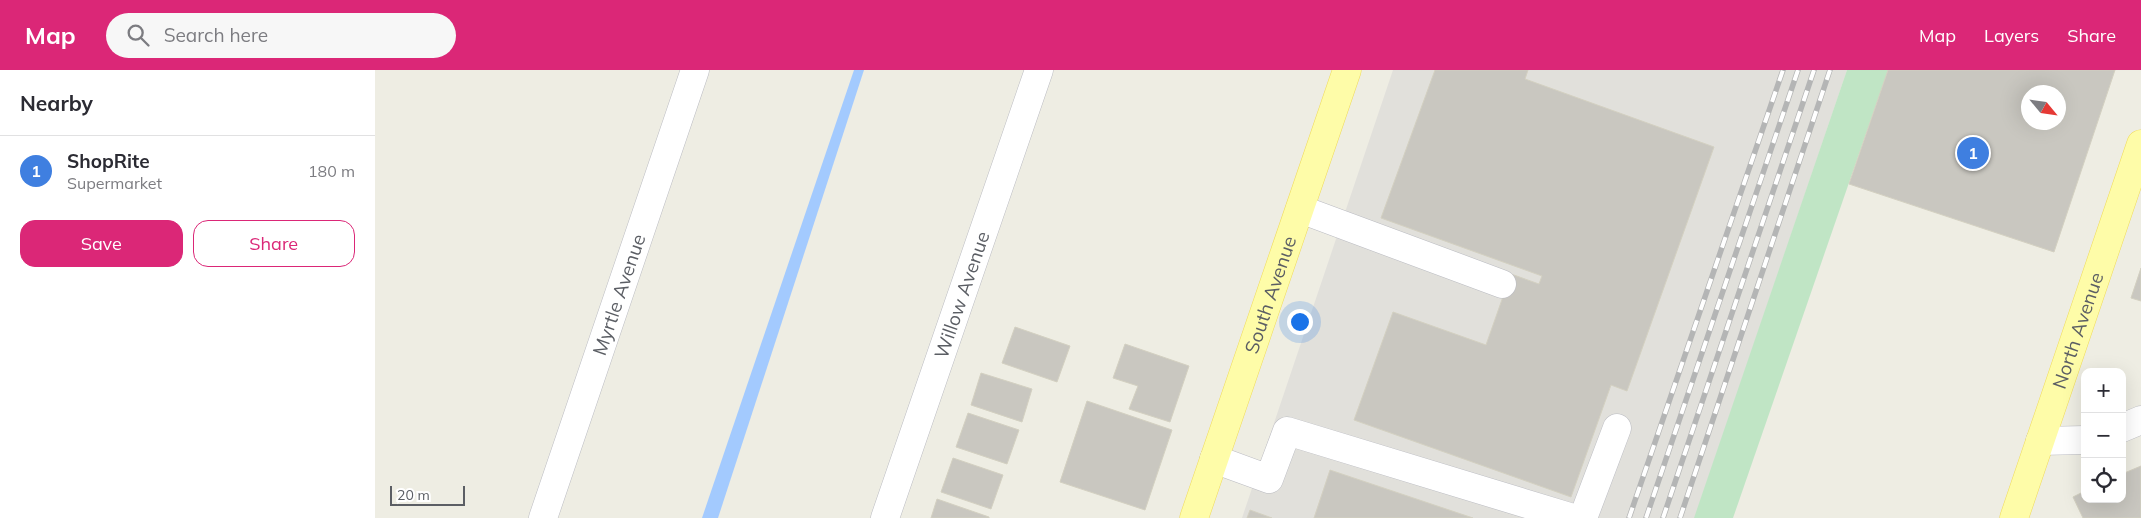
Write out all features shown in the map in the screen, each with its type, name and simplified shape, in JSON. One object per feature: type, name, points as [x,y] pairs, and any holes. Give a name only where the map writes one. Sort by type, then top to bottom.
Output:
[{"type":"main road","name":"South Avenue","points":[[1194,518],[1347,70]]},
{"type":"main road","name":"North Avenue","points":[[2014,518],[2141,144]]},
{"type":"street","name":"Myrtle Avenue","points":[[543,518],[695,70]]},
{"type":"street","name":"Willow Avenue","points":[[885,518],[1039,70]]},
{"type":"street","points":[[1300,209],[1502,284]]},
{"type":"street","points":[[2126,426],[2141,420]]},
{"type":"street","points":[[1583,518],[1617,428]]},
{"type":"street","points":[[1214,459],[1269,480],[1287,430],[1573,518]]},
{"type":"street","points":[[2040,441],[2081,440]]},
{"type":"shaded area","points":[[1393,70],[1847,70],[1695,518],[1242,518]]},
{"type":"green space","points":[[1847,70],[1888,70],[1733,518],[1694,518]]},
{"type":"water","points":[[854,70],[864,70],[718,518],[702,518]]},
{"type":"building","points":[[1435,70],[1528,70],[1525,79],[1714,147],[1627,391],[1611,385],[1571,497],[1354,420],[1393,312],[1486,345],[1511,274],[1539,284],[1542,276],[1381,218]]},
{"type":"building","points":[[1888,70],[2115,70],[2054,252],[1849,184]]},
{"type":"building","points":[[2141,268],[2141,301],[2131,298]]},
{"type":"building","points":[[1015,327],[1070,346],[1057,382],[1002,363]]},
{"type":"building","points":[[1125,344],[1189,366],[1170,422],[1129,409],[1138,386],[1113,378]]},
{"type":"building","points":[[981,373],[1032,389],[1022,422],[971,405]]},
{"type":"building","points":[[1087,401],[1172,430],[1145,510],[1060,482]]},
{"type":"building","points":[[968,413],[1019,430],[1007,464],[956,447]]},
{"type":"building","points":[[953,458],[1003,475],[991,509],[941,492]]},
{"type":"building","points":[[2141,466],[2141,518],[2083,518],[2073,497],[2081,493],[2081,503],[2126,503],[2126,472]]},
{"type":"building","points":[[1330,470],[1473,518],[1314,518]]},
{"type":"building","points":[[937,499],[989,517],[989,518],[931,518]]},
{"type":"building","points":[[1250,510],[1272,518],[1247,518]]},
{"type":"railway","points":[[1629,518],[1783,70]]},
{"type":"railway","points":[[1646,518],[1798,70]]},
{"type":"railway","points":[[1663,518],[1814,70]]},
{"type":"railway","points":[[1680,518],[1830,70]]},
{"type":"place","name":"ShopRite","points":[[1973,153]]}]
